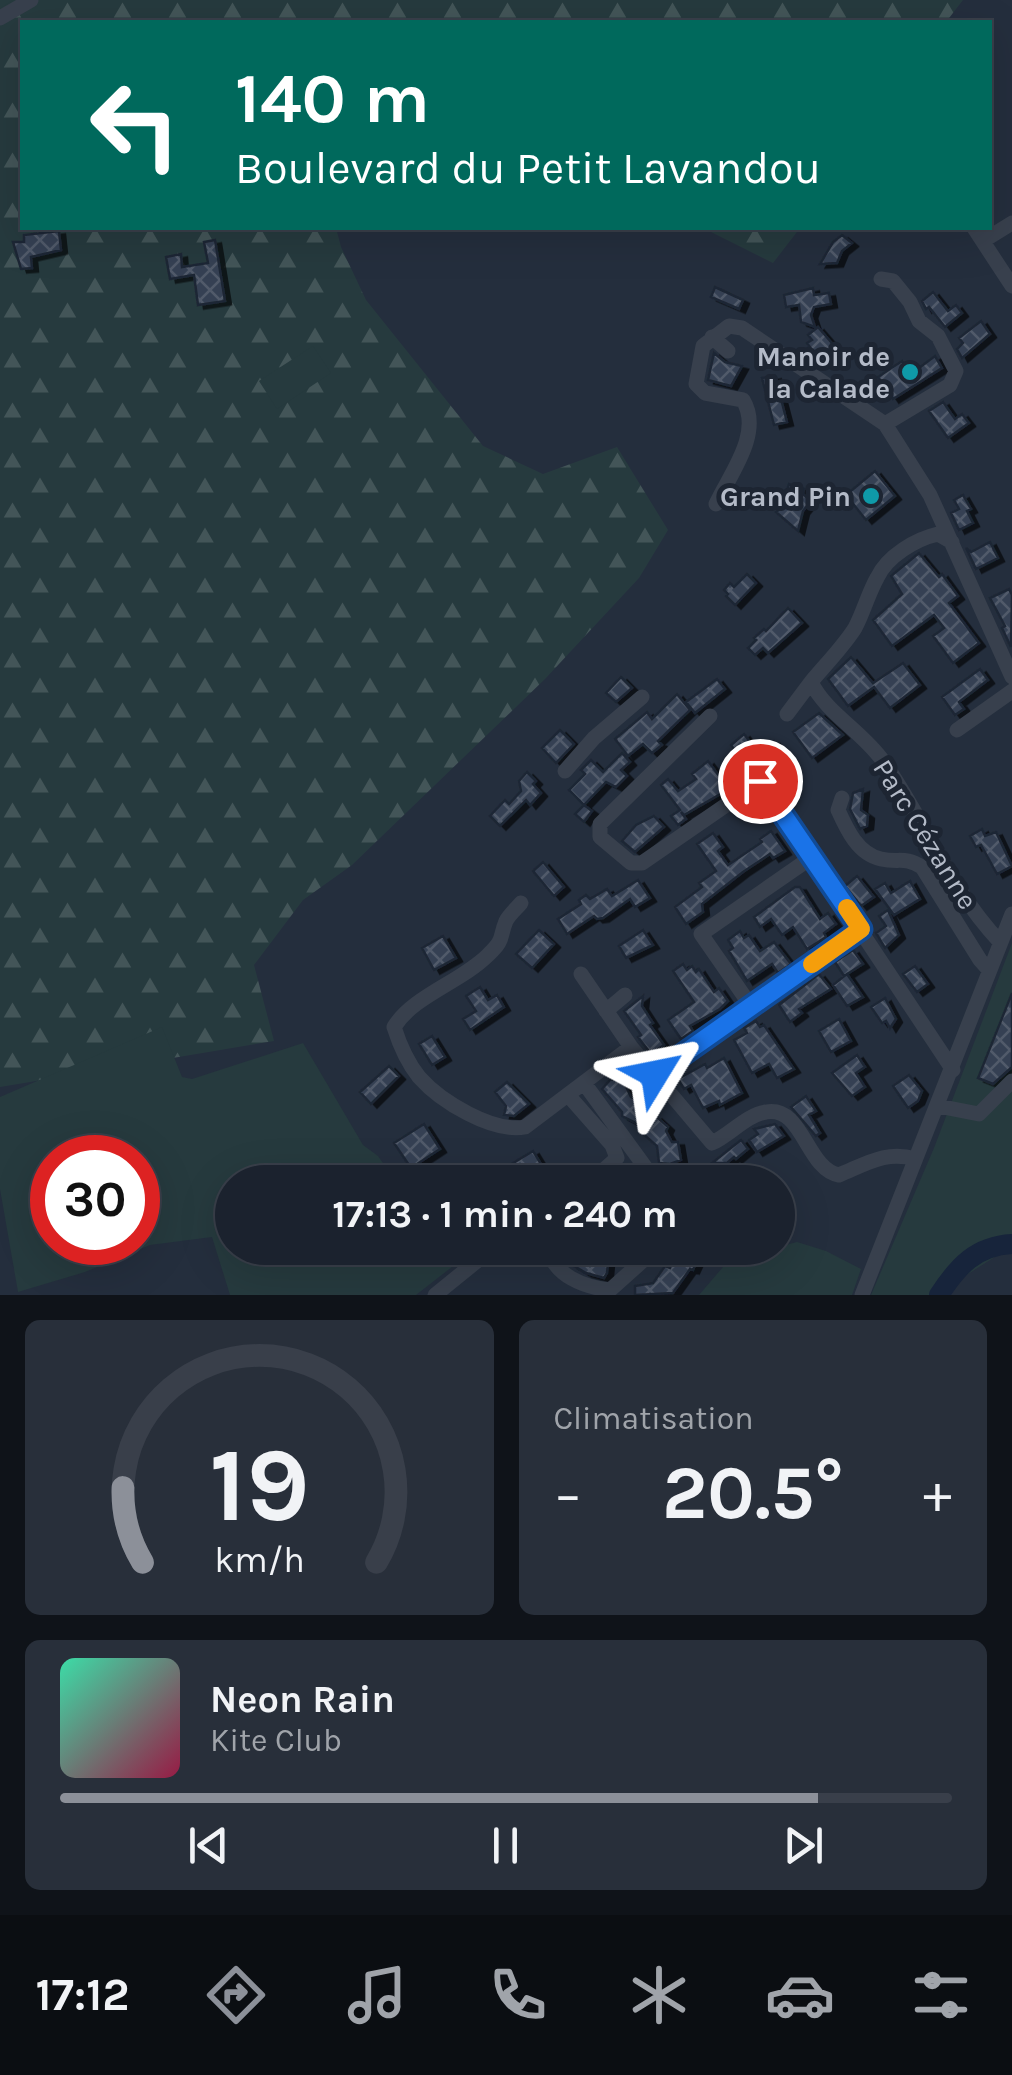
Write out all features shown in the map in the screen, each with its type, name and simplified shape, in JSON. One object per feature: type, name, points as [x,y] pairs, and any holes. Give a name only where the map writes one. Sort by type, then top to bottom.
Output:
[{"type":"street","points":[[0,18],[31,0]]},
{"type":"street","points":[[979,234],[1012,286]]},
{"type":"street","points":[[882,279],[893,280],[919,321],[938,336],[956,371],[950,386],[886,424]]},
{"type":"street","points":[[716,504],[748,442],[750,418],[743,400],[705,393],[696,384],[703,346],[732,325],[886,424],[930,496],[1012,677]]},
{"type":"street","points":[[712,337],[728,351]]},
{"type":"street","points":[[787,714],[853,631],[877,575],[917,539],[938,534],[952,542]]},
{"type":"street","name":"Parc Cézanne","points":[[810,682],[820,701],[861,734],[881,758],[917,813],[937,856],[972,912],[1000,942]]},
{"type":"street","points":[[957,730],[1012,691]]},
{"type":"street","points":[[565,771],[594,738],[642,697]]},
{"type":"street","points":[[710,716],[600,824],[600,836],[631,863],[642,863],[760,781],[952,1070]]},
{"type":"street","points":[[842,798],[838,810],[864,852],[884,860],[909,859],[922,868],[989,970]]},
{"type":"street","points":[[751,1006],[701,934],[812,857]]},
{"type":"street","points":[[522,902],[506,921],[504,937],[490,954],[403,1012],[394,1027],[401,1049],[420,1078],[440,1096],[476,1116],[512,1129],[526,1126],[632,1047]]},
{"type":"street","points":[[862,1295],[1012,914]]},
{"type":"street","points":[[655,1074],[861,929]]},
{"type":"street","points":[[581,974],[632,1047],[712,1143],[754,1116],[774,1111],[789,1118],[831,1174],[839,1175],[887,1154],[916,1160]]},
{"type":"street","points":[[606,1011],[625,995]]},
{"type":"street","points":[[584,1083],[644,1165]]},
{"type":"street","points":[[938,1106],[979,1114],[1004,1083]]},
{"type":"street","points":[[568,1096],[615,1150],[617,1158],[609,1165]]},
{"type":"street","points":[[434,1295],[472,1265]]},
{"type":"street","points":[[556,1265],[563,1273],[593,1288],[610,1290],[639,1265]]},
{"type":"green space","points":[[0,0],[963,0],[948,20],[20,20],[20,230],[337,230],[366,300],[483,446],[543,474],[617,447],[668,530],[639,578],[545,679],[352,865],[303,900],[254,965],[274,1041],[0,1087]]},
{"type":"green space","points":[[707,230],[798,230],[773,263]]},
{"type":"green space","points":[[313,346],[331,373],[277,409],[259,381]]},
{"type":"green space","points":[[1012,943],[1012,1246],[957,1281],[948,1295],[871,1295],[934,1148]]},
{"type":"green space","points":[[162,1027],[182,1077],[192,1079],[303,1043],[363,1145],[384,1165],[215,1165],[215,1247],[212,1237],[160,1244],[160,1135],[30,1135],[30,1265],[102,1265],[18,1292],[0,1189],[0,1097]]},
{"type":"green space","points":[[795,1243],[826,1251],[861,1269],[852,1295],[699,1295],[725,1265],[795,1265]]},
{"type":"green space","points":[[221,1265],[454,1265],[416,1295],[230,1295]]},
{"type":"building","points":[[59,231],[61,250],[31,257],[32,268],[21,269],[13,242],[24,242],[24,235]]},
{"type":"building","points":[[842,235],[852,243],[842,251],[837,263],[820,264],[833,242]]},
{"type":"building","points":[[215,240],[225,301],[198,305],[194,275],[170,279],[166,257],[181,254],[182,267],[208,263],[204,242]]},
{"type":"building","points":[[715,287],[743,300],[739,309],[711,297]]},
{"type":"building","points":[[813,288],[814,295],[829,293],[831,304],[814,307],[811,315],[815,327],[801,322],[799,305],[786,307],[784,295]]},
{"type":"building","points":[[933,292],[948,311],[956,305],[962,313],[945,327],[922,301]]},
{"type":"building","points":[[981,321],[990,334],[962,358],[957,349],[963,343],[959,338]]},
{"type":"building","points":[[818,327],[837,349],[825,358],[819,350],[814,353],[807,343],[812,340],[808,335]]},
{"type":"building","points":[[714,353],[725,362],[742,366],[731,386],[708,380]]},
{"type":"building","name":"Manoir de la Calade","points":[[935,356],[942,368],[893,399],[878,377],[902,361],[911,374]]},
{"type":"building","points":[[775,376],[787,422],[774,425],[762,378]]},
{"type":"building","points":[[943,402],[955,419],[962,414],[969,423],[948,438],[929,411]]},
{"type":"building","name":"Grand Pin","points":[[875,471],[895,496],[866,520],[846,495]]},
{"type":"building","points":[[789,484],[804,489],[803,494],[811,501],[803,511],[798,531],[776,512],[782,507]]},
{"type":"building","points":[[963,495],[973,523],[959,530],[951,513],[959,509],[954,500]]},
{"type":"building","points":[[990,542],[998,558],[976,569],[966,548],[971,552]]},
{"type":"building","points":[[919,553],[958,596],[949,603],[979,643],[953,663],[933,636],[944,628],[934,615],[892,646],[873,620],[902,594],[891,576]]},
{"type":"building","points":[[747,574],[756,583],[735,605],[724,590],[730,583],[734,587]]},
{"type":"building","points":[[1009,589],[1012,595],[1011,647],[990,598]]},
{"type":"building","points":[[788,608],[802,623],[768,653],[763,648],[755,655],[748,648],[754,638]]},
{"type":"building","points":[[851,657],[873,683],[903,663],[920,685],[890,708],[874,687],[848,706],[828,679]]},
{"type":"building","points":[[980,669],[988,680],[959,702],[964,709],[955,715],[942,697]]},
{"type":"building","points":[[621,677],[632,688],[616,702],[606,693]]},
{"type":"building","points":[[717,679],[725,689],[695,713],[686,702]]},
{"type":"building","points":[[677,694],[690,710],[658,741],[662,745],[652,753],[643,744],[628,756],[615,739],[647,712],[652,719]]},
{"type":"building","points":[[819,713],[843,735],[812,758],[793,732]]},
{"type":"building","points":[[560,730],[574,744],[556,763],[542,748]]},
{"type":"building","points":[[744,734],[758,752],[774,741],[779,756],[749,772],[731,745]]},
{"type":"building","points":[[622,753],[630,762],[621,770],[627,776],[616,787],[606,782],[584,805],[569,790],[585,774],[581,770],[591,760],[603,772]]},
{"type":"building","points":[[708,761],[729,789],[684,815],[681,812],[686,819],[678,825],[671,816],[680,810],[661,785],[668,779],[678,791],[696,779],[692,774]]},
{"type":"building","points":[[527,772],[541,793],[530,805],[526,800],[500,826],[490,816],[505,800],[509,804],[521,791],[519,781]]},
{"type":"building","points":[[863,789],[861,810],[868,815],[867,826],[860,829],[850,809],[853,793]]},
{"type":"building","points":[[584,805],[592,811],[584,822],[575,814]]},
{"type":"building","points":[[654,816],[664,827],[635,852],[622,841],[636,825]]},
{"type":"building","points":[[982,829],[985,836],[996,832],[1012,866],[997,874],[981,845],[976,847],[970,836]]},
{"type":"building","points":[[771,831],[785,851],[773,858],[770,854],[743,872],[702,904],[703,912],[686,924],[675,907],[716,871],[697,844],[713,833],[723,847],[718,851],[728,865],[762,842],[760,839]]},
{"type":"building","points":[[543,862],[564,887],[554,896],[533,871]]},
{"type":"building","points":[[857,876],[874,897],[861,906],[845,886]]},
{"type":"building","points":[[638,880],[650,898],[635,907],[630,899],[603,918],[594,916],[567,934],[558,919],[581,904],[579,900],[586,895],[590,899],[607,889],[612,896]]},
{"type":"building","points":[[910,881],[920,899],[894,915],[875,889],[885,883],[891,893]]},
{"type":"building","points":[[800,887],[820,919],[828,913],[836,924],[824,933],[826,937],[807,949],[793,927],[782,935],[771,919],[760,927],[754,917]]},
{"type":"building","points":[[888,910],[899,935],[885,948],[876,933],[886,926],[879,916]]},
{"type":"building","points":[[539,930],[554,944],[532,968],[516,954]]},
{"type":"building","points":[[643,930],[653,945],[626,958],[619,946]]},
{"type":"building","points":[[740,931],[744,938],[749,935],[760,951],[774,942],[791,964],[778,973],[772,964],[747,981],[729,951],[733,948],[728,940]]},
{"type":"building","points":[[443,936],[456,958],[434,970],[422,948]]},
{"type":"building","points":[[853,950],[863,964],[844,976],[835,962]]},
{"type":"building","points":[[683,964],[687,970],[692,966],[696,972],[699,969],[714,992],[719,988],[728,1001],[690,1026],[693,1031],[681,1039],[668,1020],[694,1002],[673,971]]},
{"type":"building","points":[[915,966],[928,984],[917,992],[903,974]]},
{"type":"building","points":[[819,974],[831,989],[799,1009],[802,1013],[790,1022],[779,1005]]},
{"type":"building","points":[[847,974],[863,997],[847,1006],[833,985]]},
{"type":"building","points":[[480,987],[488,1000],[497,995],[504,1007],[470,1030],[463,1019],[476,1011],[466,996]]},
{"type":"building","points":[[1012,993],[1012,1067],[993,1084],[978,1078]]},
{"type":"building","points":[[643,996],[642,1006],[653,1023],[650,1025],[664,1045],[651,1054],[624,1011]]},
{"type":"building","points":[[885,998],[896,1019],[890,1028],[871,1007]]},
{"type":"building","points":[[839,1019],[851,1041],[831,1052],[819,1031]]},
{"type":"building","points":[[756,1021],[760,1027],[764,1025],[794,1069],[777,1078],[769,1064],[752,1073],[734,1040],[747,1033],[744,1028]]},
{"type":"building","points":[[432,1036],[445,1057],[432,1065],[419,1044]]},
{"type":"building","points":[[857,1055],[865,1067],[856,1073],[865,1087],[852,1096],[832,1073]]},
{"type":"building","points":[[724,1058],[742,1093],[720,1105],[719,1101],[703,1108],[691,1085],[684,1089],[678,1079]]},
{"type":"building","points":[[389,1066],[399,1076],[371,1104],[360,1092]]},
{"type":"building","points":[[909,1075],[922,1091],[918,1101],[908,1108],[893,1086]]},
{"type":"building","points":[[622,1078],[631,1097],[647,1104],[643,1124],[656,1116],[668,1127],[672,1142],[678,1142],[681,1160],[659,1163],[657,1146],[641,1132],[644,1127],[622,1116],[602,1089],[610,1080]]},
{"type":"building","points":[[507,1082],[529,1104],[514,1116],[504,1115],[506,1106],[495,1092]]},
{"type":"building","points":[[806,1096],[816,1111],[809,1115],[820,1133],[816,1136],[791,1107]]},
{"type":"building","points":[[424,1124],[440,1149],[416,1165],[409,1165],[394,1143]]},
{"type":"building","points":[[775,1124],[784,1136],[757,1152],[749,1140],[758,1134],[754,1129]]},
{"type":"building","points":[[741,1140],[748,1149],[736,1159],[712,1163]]},
{"type":"building","points":[[533,1151],[542,1165],[510,1165]]},
{"type":"building","points":[[573,1265],[608,1265],[604,1278]]},
{"type":"building","points":[[695,1265],[673,1293],[635,1295],[635,1286],[653,1283],[665,1266]]},
{"type":"waterway","points":[[939,1295],[969,1259],[988,1249],[1012,1244]]},
{"type":"slow traffic","points":[[812,964],[861,929],[847,908]]},
{"type":"place","name":"Manoir de la Calade","points":[[910,372]]},
{"type":"place","name":"Grand Pin","points":[[871,496]]},
{"type":"route","points":[[655,1074],[861,929],[760,781]]}]
